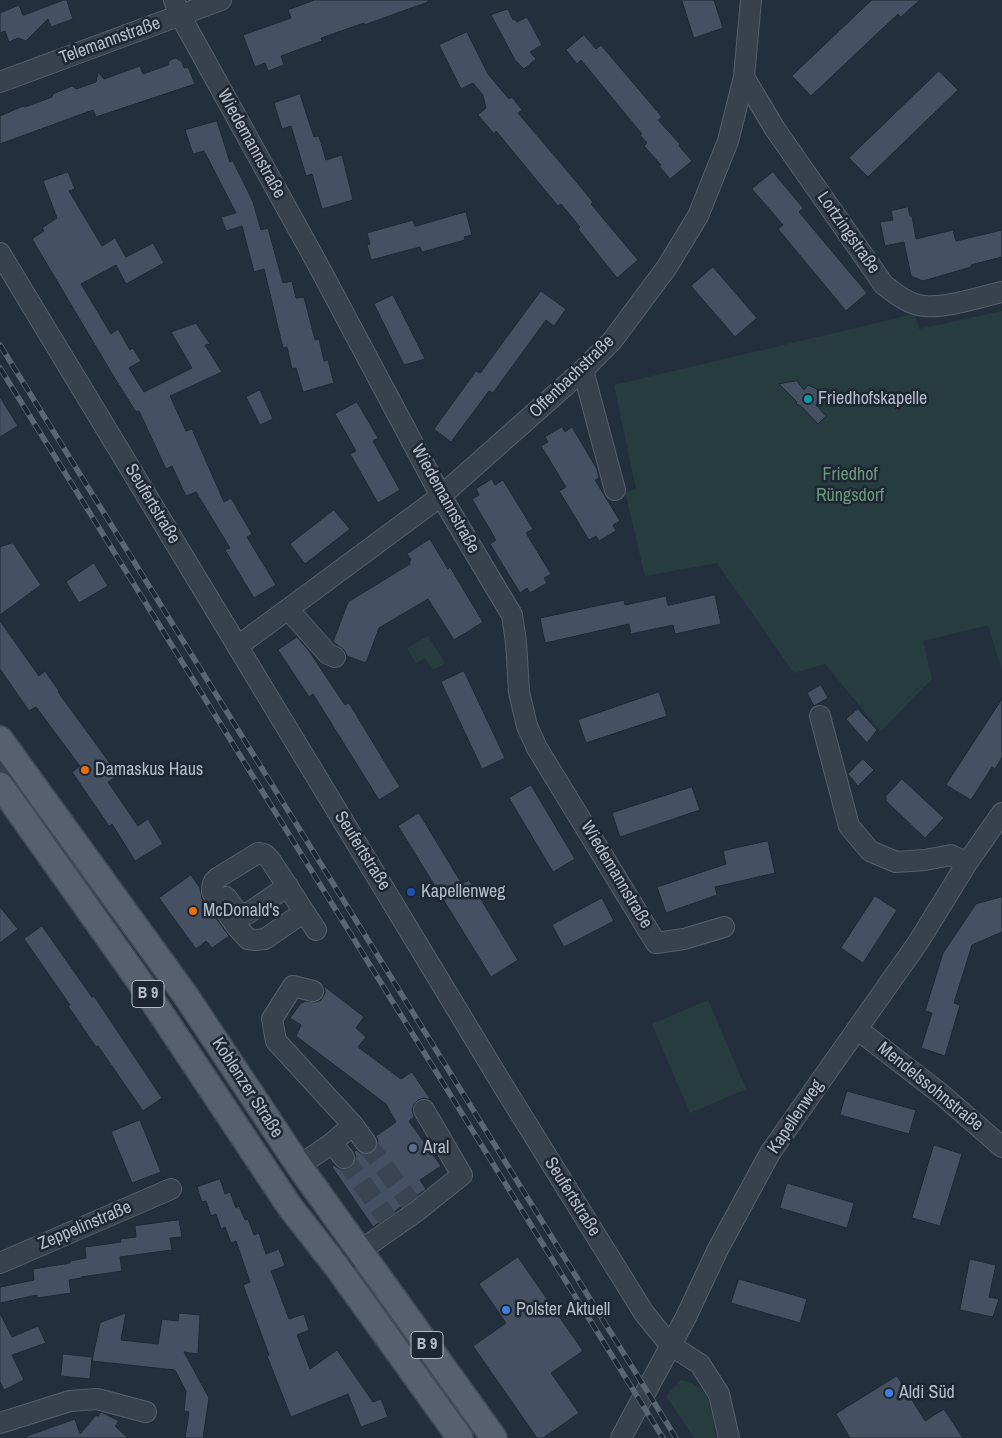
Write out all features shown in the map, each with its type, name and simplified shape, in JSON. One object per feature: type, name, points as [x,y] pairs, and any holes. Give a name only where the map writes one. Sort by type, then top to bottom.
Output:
[{"type":"main road","name":"Koblenzer Straße","points":[[0,739],[186,996],[299,1166],[494,1438]]},
{"type":"main road","name":"Koblenzer Straße","points":[[0,785],[142,985],[290,1207],[337,1267],[460,1438]]},
{"type":"street","name":"Telemannstraße","points":[[0,82],[177,8],[221,0]]},
{"type":"street","name":"Offenbachstraße","points":[[238,646],[441,496],[583,370],[612,341],[667,267],[698,216],[728,141],[744,77],[751,0]]},
{"type":"street","name":"Wiedemannstraße","points":[[177,8],[317,263],[441,496],[512,615],[516,642],[518,692],[527,726],[537,748],[656,943],[684,939],[724,926]]},
{"type":"street","name":"Lortzingstraße","points":[[744,77],[775,130],[884,285],[902,298],[924,306],[946,305],[1002,292]]},
{"type":"street","name":"Seufertstraße","points":[[0,253],[502,1084],[644,1313],[670,1346],[700,1364],[719,1394],[729,1438]]},
{"type":"street","points":[[583,370],[615,490]]},
{"type":"street","points":[[288,609],[328,654],[335,657]]},
{"type":"street","points":[[820,716],[849,826],[870,851],[896,862],[925,860],[951,855],[967,863]]},
{"type":"street","points":[[0,771],[25,772]]},
{"type":"street","name":"Kapellenweg","points":[[621,1438],[686,1317],[718,1249],[770,1154],[919,941],[967,863],[1002,813]]},
{"type":"street","points":[[304,912],[264,939],[248,939],[212,892],[217,879],[258,853],[262,853],[271,861],[316,930]]},
{"type":"street","points":[[217,879],[237,912],[247,914],[288,886]]},
{"type":"street","points":[[313,991],[292,986],[272,1019],[276,1040],[353,1125],[366,1143]]},
{"type":"street","name":"Mendelssohnstraße","points":[[857,1029],[941,1094],[1002,1147]]},
{"type":"street","points":[[337,1267],[360,1252],[391,1222],[462,1175],[424,1110]]},
{"type":"street","points":[[299,1166],[338,1151],[353,1125]]},
{"type":"street","name":"Zeppelinstraße","points":[[0,1263],[171,1189]]},
{"type":"street","points":[[0,1423],[70,1401],[98,1399],[146,1412]]},
{"type":"green space","name":"Friedhof Rüngsdorf","points":[[1002,311],[1002,671],[988,625],[923,641],[932,679],[881,731],[825,664],[794,673],[717,563],[645,576],[625,492],[636,489],[614,385],[915,314],[919,329]]},
{"type":"green space","points":[[428,636],[445,663],[433,670],[425,658],[416,663],[407,648]]},
{"type":"green space","points":[[708,1000],[746,1089],[690,1113],[652,1024]]},
{"type":"green space","points":[[681,1380],[692,1383],[705,1394],[711,1409],[716,1438],[694,1438],[666,1396]]},
{"type":"building","points":[[68,0],[73,19],[51,27],[48,19],[26,41],[18,38],[9,42],[5,31],[0,33],[0,13],[19,5],[23,15]]},
{"type":"building","points":[[315,0],[428,0],[428,2],[321,38],[322,41],[281,56],[284,65],[268,71],[265,63],[255,67],[243,35],[291,18],[288,10]]},
{"type":"building","points":[[682,0],[714,0],[723,28],[694,38]]},
{"type":"building","points":[[872,0],[920,0],[901,17],[898,14],[811,96],[792,76]]},
{"type":"building","points":[[508,9],[513,20],[515,19],[517,22],[527,17],[542,45],[530,52],[536,59],[524,69],[515,60],[491,15]]},
{"type":"building","points":[[467,32],[488,74],[509,99],[512,97],[522,110],[518,113],[593,202],[591,204],[638,260],[617,278],[578,229],[580,227],[561,204],[558,206],[496,131],[494,134],[478,115],[486,108],[483,95],[473,83],[461,89],[439,45]]},
{"type":"building","points":[[584,35],[596,49],[601,45],[662,117],[658,120],[680,144],[679,146],[692,161],[670,179],[659,166],[661,165],[644,146],[647,143],[640,135],[642,134],[581,60],[577,64],[566,50]]},
{"type":"building","points":[[176,58],[182,62],[184,68],[188,67],[195,84],[96,117],[93,110],[0,144],[0,116],[52,97],[53,94],[72,86],[76,89],[96,82],[98,72],[104,79],[140,66],[143,74],[168,65],[169,61]]},
{"type":"building","points":[[939,71],[958,90],[868,177],[849,158]]},
{"type":"building","points":[[300,94],[314,137],[319,136],[326,160],[342,155],[353,200],[322,209],[312,174],[306,176],[291,126],[282,129],[274,103]]},
{"type":"building","points":[[217,121],[230,162],[233,161],[253,202],[261,230],[268,228],[283,283],[292,281],[296,298],[304,297],[315,340],[319,339],[324,361],[328,360],[334,383],[303,392],[296,368],[292,369],[287,347],[283,348],[264,269],[254,272],[242,226],[226,231],[221,217],[236,213],[204,151],[193,154],[185,130]]},
{"type":"building","points":[[68,172],[75,189],[69,191],[102,246],[115,238],[126,257],[153,243],[164,263],[126,284],[116,265],[81,284],[111,334],[118,329],[130,350],[133,348],[141,361],[129,368],[144,392],[192,368],[171,332],[196,323],[210,344],[205,345],[222,372],[170,396],[186,431],[192,429],[224,502],[231,498],[252,534],[247,537],[276,585],[254,598],[225,550],[230,548],[196,492],[186,496],[172,466],[166,469],[139,411],[136,412],[114,377],[32,239],[44,231],[42,228],[57,218],[43,181]]},
{"type":"building","points":[[773,172],[803,208],[799,212],[867,293],[846,311],[778,229],[783,225],[752,189]]},
{"type":"building","points":[[908,207],[910,216],[912,216],[916,239],[953,230],[956,241],[1002,230],[1002,257],[923,281],[911,276],[904,242],[885,246],[880,222],[893,220],[891,211]]},
{"type":"building","points":[[466,212],[472,235],[464,237],[465,240],[422,252],[420,247],[371,260],[367,245],[370,244],[367,233],[413,220],[415,226]]},
{"type":"building","points":[[713,267],[757,318],[735,337],[691,286]]},
{"type":"building","points":[[541,291],[566,309],[554,326],[546,320],[493,393],[489,391],[451,442],[434,429],[476,371],[480,373]]},
{"type":"building","points":[[393,295],[425,359],[404,365],[374,304]]},
{"type":"building","points":[[797,381],[804,390],[808,385],[821,391],[816,405],[826,416],[818,424],[801,406],[796,404],[797,402],[779,384]]},
{"type":"building","points":[[260,390],[273,419],[260,425],[246,397]]},
{"type":"building","points":[[0,397],[18,426],[0,437]]},
{"type":"building","points":[[357,402],[378,438],[373,441],[400,490],[378,503],[350,454],[356,451],[335,414]]},
{"type":"building","points":[[562,427],[565,432],[572,427],[597,469],[599,478],[595,480],[620,521],[613,525],[616,531],[599,541],[596,536],[589,540],[559,491],[566,487],[541,446],[548,442],[545,437]]},
{"type":"building","points":[[492,479],[495,485],[503,480],[533,529],[526,533],[551,574],[544,578],[547,583],[530,593],[527,588],[520,593],[490,544],[496,540],[472,499],[479,495],[476,489]]},
{"type":"building","points":[[334,510],[350,529],[305,564],[290,544]]},
{"type":"building","points":[[430,539],[448,569],[450,567],[483,622],[454,640],[428,599],[379,628],[366,663],[347,656],[344,650],[333,642],[348,602],[410,564],[411,560],[407,554]]},
{"type":"building","points":[[13,543],[41,585],[0,615],[0,547]]},
{"type":"building","points":[[94,563],[108,586],[79,603],[66,582]]},
{"type":"building","points":[[715,595],[721,624],[675,634],[673,625],[631,634],[629,624],[545,643],[540,618],[624,600],[625,605],[666,596],[668,605]]},
{"type":"building","points":[[0,621],[39,676],[45,671],[118,775],[108,782],[138,826],[148,819],[163,844],[135,861],[112,824],[109,826],[72,772],[80,766],[36,707],[29,711],[0,669]]},
{"type":"building","points":[[297,637],[309,651],[345,705],[349,703],[400,787],[379,800],[313,694],[309,697],[278,650]]},
{"type":"building","points":[[464,671],[505,758],[482,769],[441,682]]},
{"type":"building","points":[[821,685],[828,698],[814,706],[807,693]]},
{"type":"building","points":[[659,692],[667,716],[586,743],[578,720]]},
{"type":"building","points":[[1002,699],[1002,757],[995,769],[992,767],[971,800],[946,785]]},
{"type":"building","points":[[858,709],[877,730],[867,743],[846,719]]},
{"type":"building","points":[[863,759],[874,770],[858,786],[848,774]]},
{"type":"building","points":[[902,779],[944,818],[925,838],[886,801],[886,796]]},
{"type":"building","points":[[531,785],[575,859],[553,872],[509,798]]},
{"type":"building","points":[[692,787],[700,810],[620,837],[612,813]]},
{"type":"building","points":[[419,813],[462,884],[469,880],[518,960],[491,977],[398,826]]},
{"type":"building","points":[[768,841],[775,873],[715,887],[717,895],[666,913],[657,887],[726,864],[723,851]]},
{"type":"building","name":"McDonald's","points":[[191,875],[200,888],[202,899],[229,936],[212,948],[206,941],[196,949],[159,898]]},
{"type":"building","points":[[875,896],[897,910],[863,963],[841,948]]},
{"type":"building","points":[[1002,897],[1002,932],[972,945],[954,1003],[960,1005],[945,1056],[921,1048],[932,1013],[925,1011],[943,953],[976,904]]},
{"type":"building","points":[[602,898],[614,921],[564,947],[552,925]]},
{"type":"building","points":[[0,907],[18,929],[0,943]]},
{"type":"building","points":[[42,926],[92,997],[94,996],[162,1098],[143,1111],[98,1046],[96,1047],[68,1006],[70,1005],[24,939]]},
{"type":"building","points":[[324,986],[364,1017],[356,1028],[366,1037],[358,1047],[401,1079],[412,1072],[431,1100],[424,1098],[418,1100],[412,1110],[414,1117],[409,1121],[441,1166],[420,1180],[426,1189],[373,1227],[332,1167],[334,1165],[339,1169],[345,1170],[351,1168],[355,1162],[354,1152],[356,1150],[367,1155],[373,1153],[377,1147],[378,1141],[376,1136],[396,1122],[386,1104],[296,1036],[301,1025],[290,1018],[301,1003],[321,1000],[325,993]]},
{"type":"building","points":[[847,1091],[916,1110],[909,1134],[840,1115]]},
{"type":"building","points":[[140,1120],[161,1172],[132,1183],[111,1132]]},
{"type":"building","points":[[934,1145],[962,1154],[940,1226],[912,1218]]},
{"type":"building","points":[[220,1179],[225,1194],[230,1192],[236,1208],[239,1206],[245,1220],[248,1219],[254,1235],[259,1233],[266,1254],[279,1249],[285,1266],[271,1271],[289,1319],[304,1314],[309,1330],[297,1335],[310,1369],[337,1350],[373,1402],[381,1399],[388,1417],[361,1427],[348,1394],[291,1417],[267,1356],[269,1355],[243,1285],[250,1282],[236,1241],[231,1243],[225,1227],[221,1229],[216,1214],[211,1216],[206,1201],[202,1202],[197,1187]]},
{"type":"building","points":[[787,1183],[854,1203],[847,1228],[780,1208]]},
{"type":"building","points":[[179,1220],[182,1237],[170,1238],[172,1250],[120,1257],[122,1271],[69,1280],[71,1293],[37,1298],[37,1295],[0,1303],[0,1287],[34,1280],[33,1269],[70,1263],[70,1261],[86,1258],[85,1247],[121,1242],[120,1239],[136,1237],[135,1226]]},
{"type":"building","points":[[518,1257],[583,1351],[551,1373],[579,1413],[543,1438],[537,1438],[473,1346],[506,1323],[479,1284]]},
{"type":"building","points":[[970,1259],[996,1265],[989,1297],[999,1299],[993,1317],[960,1310]]},
{"type":"building","points":[[739,1279],[807,1299],[800,1323],[731,1303]]},
{"type":"building","points":[[0,1313],[12,1337],[38,1326],[46,1343],[12,1355],[24,1380],[4,1390],[0,1382]]},
{"type":"building","points":[[126,1313],[121,1340],[158,1344],[162,1319],[178,1321],[179,1313],[200,1315],[198,1354],[184,1352],[209,1398],[203,1438],[185,1438],[189,1412],[184,1411],[186,1391],[175,1370],[92,1361],[100,1323]]},
{"type":"building","points":[[63,1354],[92,1357],[90,1379],[61,1376]]},
{"type":"building","name":"Aldi Süd","points":[[897,1376],[925,1421],[944,1409],[963,1438],[850,1438],[836,1414]]},
{"type":"building","points":[[101,1412],[119,1421],[115,1426],[128,1438],[27,1438],[27,1436],[75,1419],[80,1434],[96,1415],[98,1416]]},
{"type":"tunnel","points":[[366,1143],[410,1202]]},
{"type":"tunnel","points":[[344,1158],[387,1218]]},
{"type":"railway","points":[[0,345],[676,1438]]},
{"type":"railway","points":[[0,368],[663,1438]]},
{"type":"place","name":"Friedhofskapelle","points":[[808,399]]},
{"type":"place","name":"Damaskus Haus","points":[[85,770]]},
{"type":"place","name":"Kapellenweg","points":[[411,892]]},
{"type":"place","name":"McDonald's","points":[[193,911]]},
{"type":"place","name":"Aral","points":[[413,1148]]},
{"type":"place","name":"Polster Aktuell","points":[[506,1310]]},
{"type":"place","name":"Aldi Süd","points":[[889,1393]]}]
